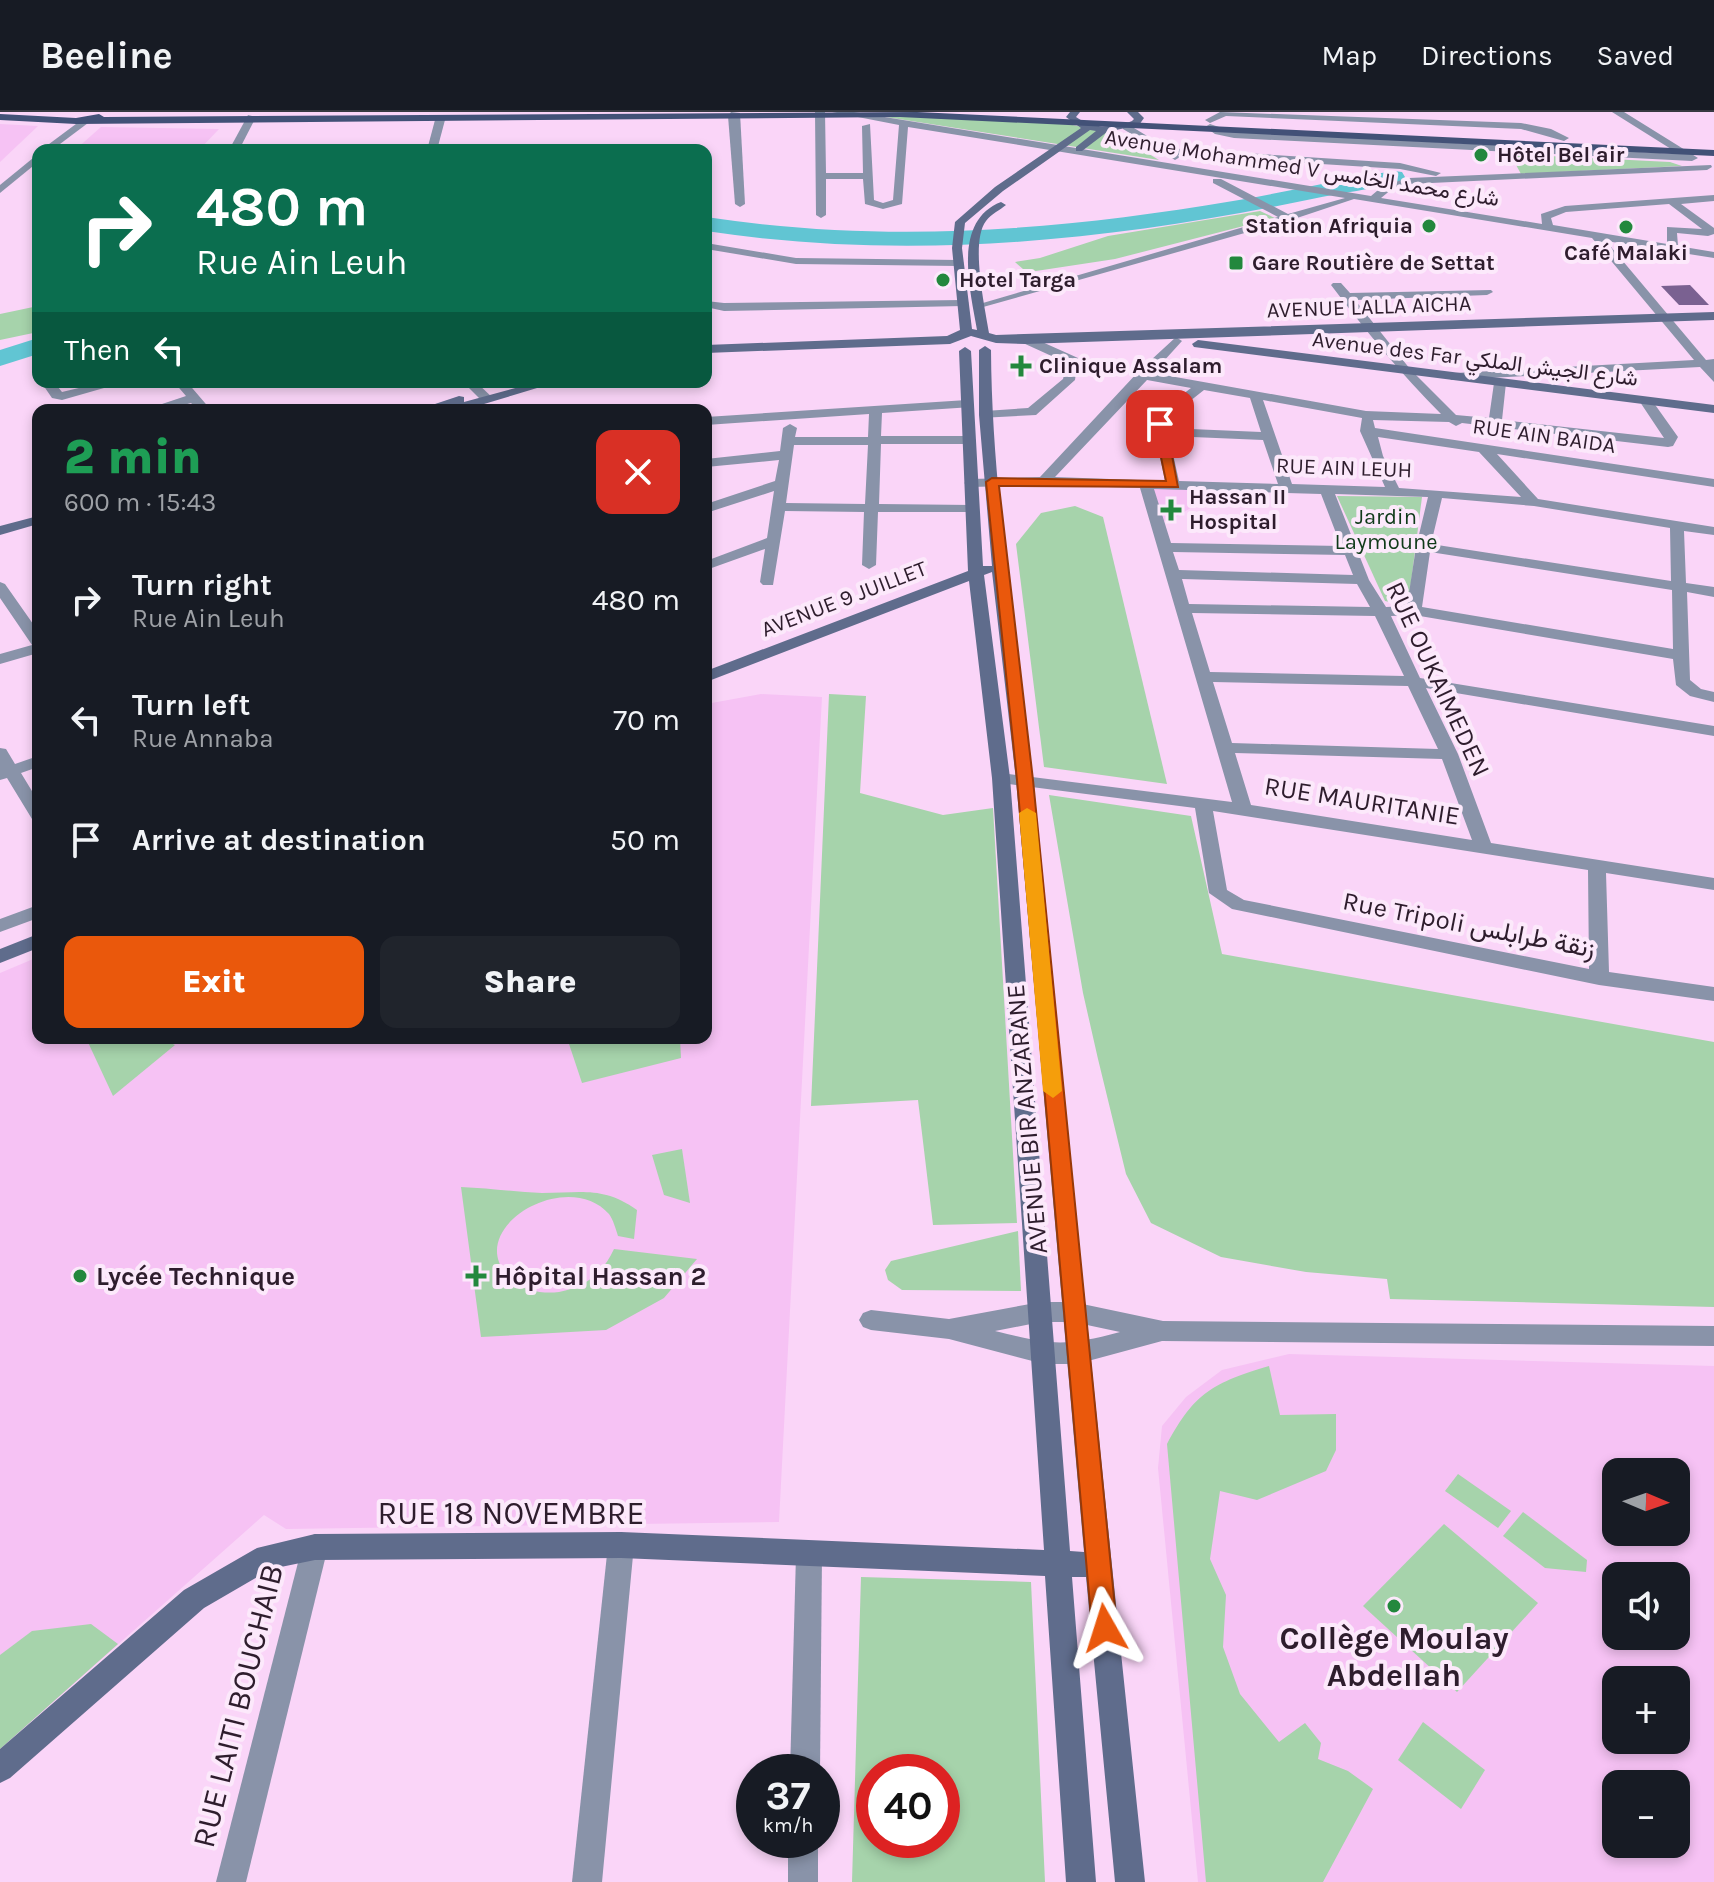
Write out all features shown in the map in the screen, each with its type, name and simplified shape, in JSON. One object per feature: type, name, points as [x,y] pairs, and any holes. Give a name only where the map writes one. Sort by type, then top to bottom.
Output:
[{"type":"main road","points":[[88,120],[104,112]]},
{"type":"main road","points":[[0,117],[88,120],[820,112],[1073,115]]},
{"type":"main road","points":[[1047,112],[1133,120],[1714,146]]},
{"type":"main road","points":[[1449,142],[1714,153]]},
{"type":"street","points":[[820,112],[821,215]]},
{"type":"street","name":"Avenue Mohammed V شارع محمد الخامس","points":[[837,112],[1714,255]]},
{"type":"street","points":[[1617,112],[1711,169]]},
{"type":"street","points":[[237,144],[250,119],[440,120],[734,114],[740,204]]},
{"type":"street","points":[[1073,115],[1088,127],[1105,129]]},
{"type":"street","points":[[62,136],[68,117]]},
{"type":"street","points":[[53,144],[88,120]]},
{"type":"street","points":[[434,144],[440,120]]},
{"type":"street","points":[[1065,159],[1105,129],[1133,120],[1166,151],[1282,215]]},
{"type":"street","points":[[867,126],[870,204],[897,204],[904,123]]},
{"type":"street","points":[[1210,123],[1218,132],[1234,135],[1449,142],[1503,149],[1693,158]]},
{"type":"street","points":[[956,346],[966,332],[957,248],[957,233],[963,217],[1088,127]]},
{"type":"street","points":[[1503,149],[1514,175]]},
{"type":"street","points":[[1166,151],[1400,166],[1455,179]]},
{"type":"street","points":[[0,190],[32,162]]},
{"type":"street","points":[[1372,200],[1388,187],[1402,182],[1711,169]]},
{"type":"street","points":[[821,176],[867,176]]},
{"type":"street","points":[[985,415],[1031,412],[1071,377],[1074,361],[997,326],[980,308],[1282,215],[1352,197]]},
{"type":"street","points":[[1548,228],[1545,216],[1565,209],[1714,198]]},
{"type":"street","name":"AVENUE BIR ANZARANE","points":[[1007,200],[985,216],[977,230],[974,249],[980,308],[988,342],[985,415],[999,565],[1025,780],[1077,1354],[1130,1882]]},
{"type":"street","points":[[1671,201],[1711,231],[1671,229],[1673,248]]},
{"type":"street","points":[[1596,236],[1709,364],[1714,378]]},
{"type":"street","points":[[712,247],[796,261],[958,263]]},
{"type":"street","points":[[1337,285],[1406,372],[1534,502]]},
{"type":"street","points":[[1346,297],[1487,292]]},
{"type":"street","points":[[978,293],[1003,299]]},
{"type":"street","points":[[712,305],[963,303]]},
{"type":"street","name":"AVENUE LALLA AICHA","points":[[988,342],[1714,316]]},
{"type":"street","points":[[966,332],[988,342]]},
{"type":"street","points":[[1283,332],[1289,356]]},
{"type":"street","name":"Avenue des Far شارع الجيش الملكي","points":[[1136,335],[1406,372],[1714,409]]},
{"type":"street","points":[[1044,481],[1176,341]]},
{"type":"street","points":[[712,355],[956,346],[988,342]]},
{"type":"street","points":[[712,349],[956,346]]},
{"type":"street","name":"AVENUE BIR ANZARANE","points":[[956,346],[967,404],[976,573],[1001,778],[1081,1882]]},
{"type":"street","points":[[1455,377],[1709,364]]},
{"type":"street","points":[[1142,375],[1366,415],[1399,419],[1451,418],[1662,443],[1671,440],[1668,431],[1646,402]]},
{"type":"street","points":[[1495,422],[1500,383]]},
{"type":"street","points":[[1173,485],[1160,424],[1166,414],[1201,386]]},
{"type":"street","points":[[53,388],[62,396],[95,388]]},
{"type":"street","points":[[185,388],[200,404]]},
{"type":"street","points":[[476,388],[485,396]]},
{"type":"street","points":[[464,404],[508,388]]},
{"type":"street","points":[[450,404],[523,388]]},
{"type":"street","points":[[1255,395],[1266,436],[1286,488]]},
{"type":"street","points":[[172,404],[194,398]]},
{"type":"street","points":[[712,421],[967,404]]},
{"type":"street","points":[[869,565],[876,410]]},
{"type":"street","points":[[768,582],[792,415]]},
{"type":"street","points":[[1366,415],[1367,431],[1394,491]]},
{"type":"street","name":"RUE AIN BAIDA","points":[[1367,431],[1714,483]]},
{"type":"street","points":[[1160,432],[1266,436]]},
{"type":"street","points":[[712,462],[786,448],[969,440]]},
{"type":"street","name":"RUE AIN LEUH","points":[[971,483],[1044,481],[1436,493],[1534,502],[1714,531]]},
{"type":"street","points":[[712,507],[781,484]]},
{"type":"street","points":[[1146,485],[1243,809]]},
{"type":"street","name":"RUE OUKAIMEDEN","points":[[1326,489],[1362,580],[1381,612],[1449,754],[1484,847]]},
{"type":"street","points":[[1414,610],[1423,547],[1436,493]]},
{"type":"street","points":[[778,507],[972,509]]},
{"type":"street","points":[[0,531],[32,522]]},
{"type":"street","points":[[1677,525],[1677,586],[1684,686],[1710,696]]},
{"type":"street","points":[[0,541],[32,532]]},
{"type":"street","points":[[712,564],[775,540]]},
{"type":"street","points":[[1165,547],[1352,551]]},
{"type":"street","points":[[1423,547],[1714,592]]},
{"type":"street","name":"AVENUE 9 JUILLET","points":[[712,675],[999,565]]},
{"type":"street","points":[[1172,574],[1362,580]]},
{"type":"street","points":[[0,587],[32,636]]},
{"type":"street","points":[[1181,608],[1414,610],[1680,655]]},
{"type":"street","points":[[0,659],[32,647]]},
{"type":"street","points":[[1203,677],[1412,681],[1714,731]]},
{"type":"street","points":[[1225,748],[1449,754]]},
{"type":"street","points":[[0,753],[6,773],[32,807]]},
{"type":"street","points":[[6,773],[32,763]]},
{"type":"street","name":"RUE MAURITANIE","points":[[1001,778],[1243,809],[1714,884]]},
{"type":"street","name":"Rue Tripoli زنقة طرابلس","points":[[1203,804],[1218,893],[1247,908],[1599,978],[1714,994]]},
{"type":"street","points":[[1597,864],[1599,978]]},
{"type":"street","points":[[0,926],[32,913]]},
{"type":"street","points":[[0,956],[32,943]]},
{"type":"street","points":[[949,1329],[1041,1312],[1073,1312],[1163,1331],[1714,1336]]},
{"type":"street","points":[[871,1320],[949,1329],[1044,1354],[1077,1354],[1163,1331]]},
{"type":"street","points":[[587,1882],[621,1545]]},
{"type":"street","name":"RUE 18 NOVEMBRE","points":[[0,1768],[158,1627],[194,1599],[266,1557],[315,1547],[621,1545],[1098,1565]]},
{"type":"street","name":"RUE LAITI BOUCHAIB","points":[[231,1882],[315,1547]]},
{"type":"street","points":[[805,1754],[809,1555]]},
{"type":"street","points":[[803,1858],[803,1882]]},
{"type":"shaded area","points":[[0,124],[38,126],[0,162]]},
{"type":"shaded area","points":[[101,127],[219,129],[205,144],[82,144]]},
{"type":"shaded area","name":"Hassan II Hospital","points":[[1150,488],[1203,489],[1203,500],[1170,521],[1159,521]]},
{"type":"shaded area","name":"Hôpital Hassan 2","points":[[761,694],[822,697],[779,1522],[286,1529],[264,1515],[0,1749],[0,973],[32,960],[32,1044],[712,1044],[712,703]]},
{"type":"shaded area","name":"Collège Moulay Abdellah","points":[[1289,1354],[1714,1366],[1714,1882],[1198,1882],[1158,1468],[1162,1426],[1186,1397],[1222,1370]]},
{"type":"green space","points":[[873,115],[1052,121],[1114,133],[1159,160]]},
{"type":"green space","points":[[1510,154],[1670,162],[1682,166],[1521,174]]},
{"type":"green space","points":[[1260,211],[1275,218],[1115,259],[1036,271],[1023,269],[1015,262],[1040,258],[1108,236]]},
{"type":"green space","points":[[32,307],[32,333],[0,340],[0,314]]},
{"type":"green space","name":"Jardin Laymoune","points":[[1337,496],[1422,497],[1409,598],[1404,605],[1385,601]]},
{"type":"green space","points":[[1075,506],[1103,517],[1167,784],[1044,767],[1016,544],[1041,513]]},
{"type":"green space","points":[[829,694],[866,696],[860,793],[943,815],[993,808],[1017,1223],[933,1225],[918,1100],[811,1106]]},
{"type":"green space","points":[[1049,795],[1191,816],[1222,954],[1714,1042],[1714,1307],[1390,1299],[1387,1279],[1306,1272],[1221,1257],[1151,1223],[1126,1174],[1098,1059],[1083,993]]},
{"type":"green space","points":[[89,1044],[175,1045],[113,1096]]},
{"type":"green space","points":[[569,1044],[680,1044],[681,1058],[582,1083]]},
{"type":"green space","points":[[682,1149],[690,1203],[664,1195],[652,1155]]},
{"type":"green space","points":[[461,1187],[542,1193],[591,1192],[613,1197],[637,1210],[634,1239],[618,1236],[609,1214],[590,1201],[568,1197],[545,1201],[524,1211],[507,1225],[498,1243],[499,1262],[513,1281],[529,1289],[553,1293],[577,1287],[599,1272],[614,1249],[697,1259],[664,1298],[606,1330],[481,1337]]},
{"type":"green space","points":[[1018,1231],[1021,1291],[902,1290],[888,1280],[885,1270],[891,1261]]},
{"type":"green space","points":[[1269,1366],[1280,1415],[1336,1414],[1336,1450],[1326,1471],[1257,1500],[1220,1491],[1210,1559],[1226,1595],[1223,1647],[1240,1694],[1279,1742],[1305,1723],[1321,1743],[1318,1759],[1348,1771],[1373,1789],[1323,1882],[1206,1882],[1167,1444],[1187,1412],[1208,1392],[1233,1378]]},
{"type":"green space","points":[[1458,1474],[1511,1511],[1498,1528],[1445,1491]]},
{"type":"green space","points":[[1523,1512],[1587,1560],[1586,1572],[1545,1568],[1503,1536]]},
{"type":"green space","points":[[1444,1524],[1538,1603],[1457,1692],[1363,1606]]},
{"type":"green space","points":[[861,1577],[1031,1582],[1045,1882],[852,1882]]},
{"type":"green space","points":[[91,1624],[118,1644],[0,1749],[0,1655],[32,1631]]},
{"type":"green space","points":[[1423,1722],[1485,1770],[1461,1809],[1398,1760]]},
{"type":"building","points":[[1690,285],[1709,305],[1679,305],[1661,286]]},
{"type":"waterway","points":[[712,225],[771,234],[837,239],[969,239],[1167,218],[1394,177]]},
{"type":"waterway","points":[[0,358],[32,348]]},
{"type":"slow traffic","points":[[1027,813],[1053,1091]]},
{"type":"place","name":"Hôtel Bel air","points":[[1481,155]]},
{"type":"place","name":"Station Afriquia","points":[[1429,226]]},
{"type":"place","name":"Café Malaki","points":[[1626,227]]},
{"type":"place","name":"Gare Routière de Settat","points":[[1236,263]]},
{"type":"place","name":"Hotel Targa","points":[[943,280]]},
{"type":"place","name":"Clinique Assalam","points":[[1021,366]]},
{"type":"place","name":"Hassan II Hospital","points":[[1171,510]]},
{"type":"place","name":"Lycée Technique","points":[[80,1276]]},
{"type":"place","name":"Hôpital Hassan 2","points":[[476,1276]]},
{"type":"place","name":"Collège Moulay Abdellah","points":[[1394,1606]]},
{"type":"route","points":[[1105,1628],[1025,780],[992,482],[1173,485],[1160,424]]}]
